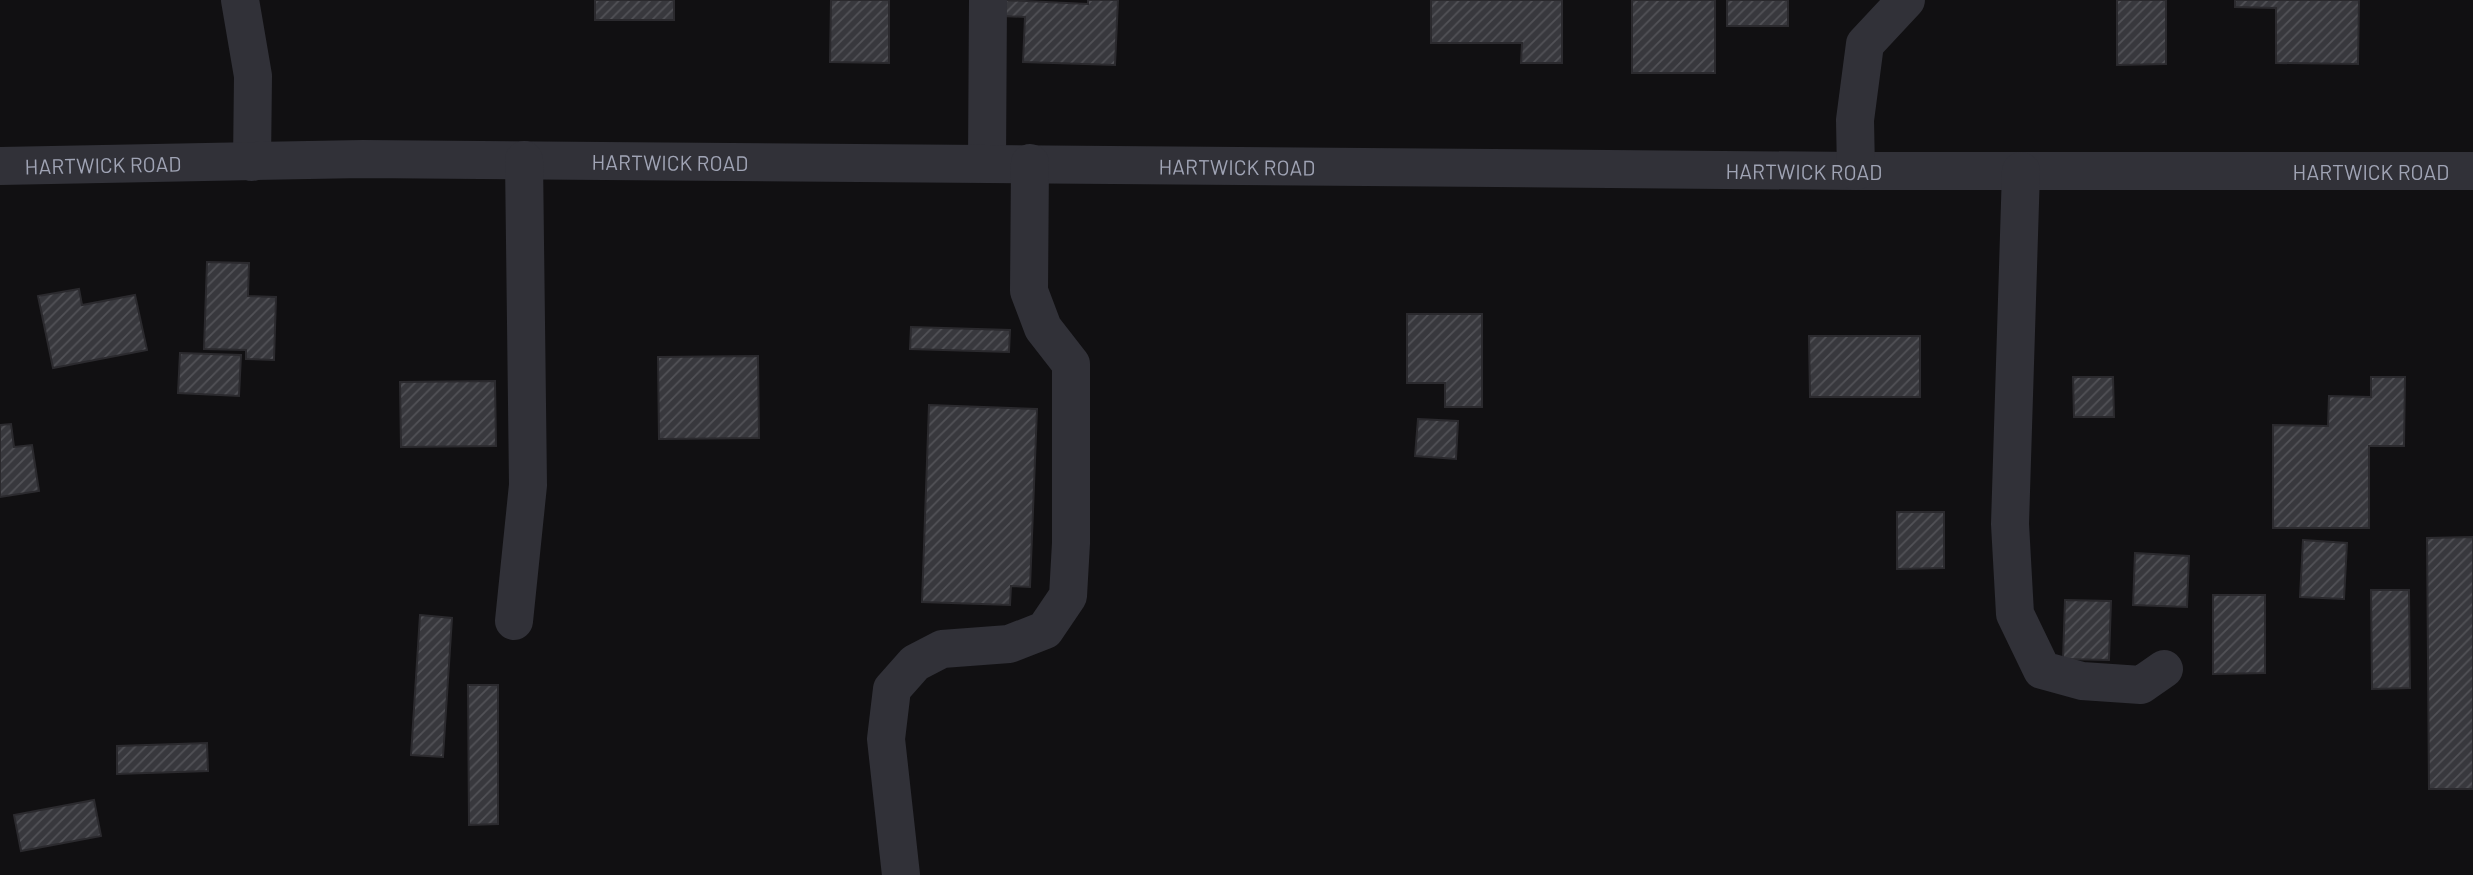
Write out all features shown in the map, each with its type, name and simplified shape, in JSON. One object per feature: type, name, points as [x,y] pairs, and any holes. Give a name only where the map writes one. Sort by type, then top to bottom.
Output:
[{"type":"street","points":[[240,0],[253,76],[252,162]]},
{"type":"street","points":[[987,162],[988,0]]},
{"type":"street","points":[[1856,171],[1855,120],[1865,44],[1906,0]]},
{"type":"street","points":[[514,621],[528,485],[524,160]]},
{"type":"street","name":"HARTWICK ROAD","points":[[0,166],[524,160],[1856,171],[2473,171]]},
{"type":"street","points":[[901,875],[886,739],[892,689],[915,663],[942,649],[1009,644],[1045,629],[1068,596],[1072,543],[1071,364],[1043,328],[1029,291],[1030,163]]},
{"type":"street","points":[[2021,171],[2010,524],[2015,614],[2042,670],[2082,681],[2141,685],[2164,669]]},
{"type":"building","points":[[595,0],[674,0],[674,20],[595,20]]},
{"type":"building","points":[[831,0],[889,0],[889,63],[830,62]]},
{"type":"building","points":[[1003,0],[1088,4],[1088,0],[1118,0],[1115,65],[1023,62],[1025,17],[1002,16]]},
{"type":"building","points":[[1431,0],[1562,0],[1562,63],[1521,63],[1522,43],[1431,43]]},
{"type":"building","points":[[1632,0],[1715,0],[1715,73],[1632,73]]},
{"type":"building","points":[[1727,0],[1788,0],[1788,26],[1727,26]]},
{"type":"building","points":[[2117,0],[2166,0],[2166,64],[2117,65]]},
{"type":"building","points":[[2235,0],[2359,0],[2358,64],[2276,63],[2276,8],[2235,7]]},
{"type":"building","points":[[207,262],[249,263],[248,296],[276,297],[274,360],[246,359],[246,350],[204,349]]},
{"type":"building","points":[[79,289],[82,305],[135,295],[147,350],[53,368],[38,296]]},
{"type":"building","points":[[1407,314],[1482,314],[1482,407],[1445,407],[1445,383],[1407,383]]},
{"type":"building","points":[[911,327],[1010,330],[1009,352],[910,349]]},
{"type":"building","points":[[1809,336],[1920,336],[1920,397],[1810,397]]},
{"type":"building","points":[[180,353],[241,355],[239,396],[178,393]]},
{"type":"building","points":[[758,356],[759,438],[659,439],[658,357]]},
{"type":"building","points":[[2073,377],[2113,377],[2114,417],[2074,417]]},
{"type":"building","points":[[2371,377],[2405,377],[2404,446],[2369,446],[2369,528],[2273,528],[2273,425],[2328,426],[2329,396],[2371,397]]},
{"type":"building","points":[[495,381],[496,446],[401,447],[400,382]]},
{"type":"building","points":[[929,405],[1037,409],[1030,587],[1011,586],[1010,605],[922,602]]},
{"type":"building","points":[[1418,419],[1458,421],[1456,459],[1415,456]]},
{"type":"building","points":[[11,424],[14,447],[32,445],[39,491],[0,497],[0,425]]},
{"type":"building","points":[[1897,512],[1944,512],[1944,568],[1897,569]]},
{"type":"building","points":[[2473,537],[2473,789],[2429,789],[2427,538]]},
{"type":"building","points":[[2303,540],[2347,543],[2344,599],[2300,597]]},
{"type":"building","points":[[2135,553],[2189,556],[2187,607],[2133,605]]},
{"type":"building","points":[[2371,590],[2409,590],[2410,688],[2372,689]]},
{"type":"building","points":[[2213,595],[2265,595],[2265,673],[2213,674]]},
{"type":"building","points":[[2065,600],[2111,601],[2109,660],[2063,659]]},
{"type":"building","points":[[420,615],[452,618],[443,757],[411,755]]},
{"type":"building","points":[[468,685],[498,685],[498,824],[469,825]]},
{"type":"building","points":[[207,743],[208,771],[117,774],[117,746]]},
{"type":"building","points":[[94,800],[101,836],[21,851],[14,815]]}]
